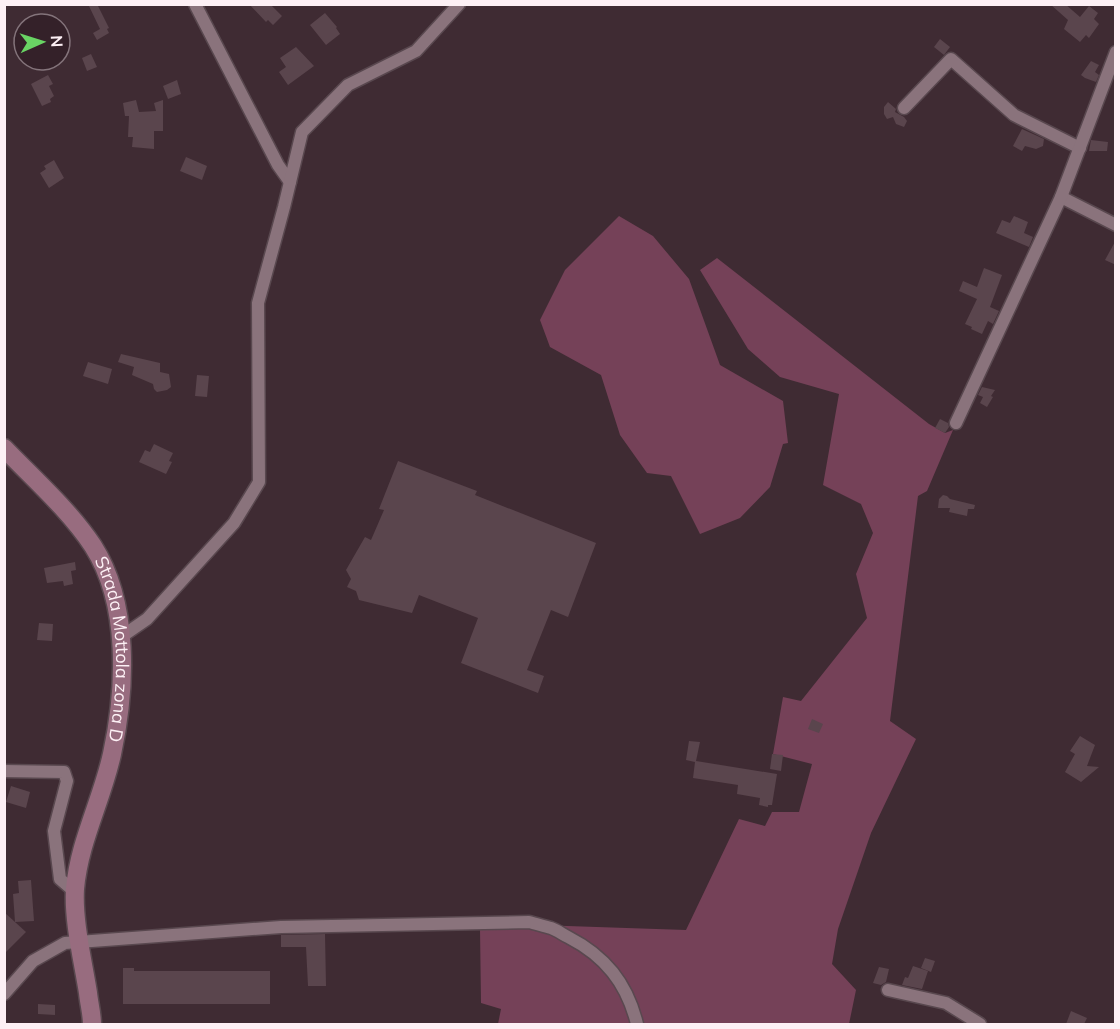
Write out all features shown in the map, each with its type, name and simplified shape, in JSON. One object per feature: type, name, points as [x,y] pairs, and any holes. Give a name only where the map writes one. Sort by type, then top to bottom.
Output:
[{"type":"main road","name":"Strada Mottola zona D","points":[[4,448],[70,516],[93,546],[109,576],[117,605],[121,637],[121,694],[112,754],[78,862],[75,892],[92,1024]]},
{"type":"street","points":[[195,4],[278,165],[290,182]]},
{"type":"street","points":[[121,637],[147,620],[234,524],[259,482],[258,303],[302,132],[348,85],[416,51],[459,4]]},
{"type":"street","points":[[956,423],[1061,197],[1116,52]]},
{"type":"street","points":[[904,108],[951,59],[1014,115],[1080,148]]},
{"type":"street","points":[[1061,197],[1116,225]]},
{"type":"street","points":[[4,771],[64,772],[67,782],[54,831],[60,879],[75,892]]},
{"type":"street","points":[[4,994],[33,962],[65,943],[281,927],[528,922],[552,928],[573,939],[593,951],[607,964],[619,980],[637,1024]]},
{"type":"street","points":[[888,990],[946,1003],[980,1024]]},
{"type":"shaded area","points":[[619,216],[653,236],[689,279],[720,365],[783,401],[788,443],[783,444],[770,487],[740,518],[700,534],[671,476],[647,473],[620,435],[601,375],[550,347],[540,320],[565,270]]},
{"type":"shaded area","points":[[717,258],[929,424],[945,433],[953,430],[927,491],[918,496],[890,721],[916,739],[871,833],[838,929],[832,964],[856,990],[849,1024],[498,1024],[501,1009],[481,1003],[480,929],[474,923],[686,930],[739,819],[765,826],[772,812],[799,812],[812,764],[773,754],[783,697],[801,701],[867,618],[856,574],[873,533],[861,504],[823,485],[839,394],[780,377],[748,349],[700,270]]},
{"type":"building","points":[[88,4],[97,4],[109,28],[107,29],[109,33],[97,40],[93,33],[100,29]]},
{"type":"building","points":[[249,4],[270,4],[282,16],[273,25],[268,20],[266,22]]},
{"type":"building","points":[[1050,4],[1065,4],[1080,17],[1089,6],[1098,13],[1094,19],[1099,24],[1089,38],[1086,35],[1080,42],[1064,29],[1068,20]]},
{"type":"building","points":[[325,13],[340,34],[326,45],[310,25]]},
{"type":"building","points":[[940,39],[950,47],[944,55],[934,47]]},
{"type":"building","points":[[296,47],[314,66],[288,85],[279,72],[286,67],[280,58]]},
{"type":"building","points":[[91,54],[97,67],[87,71],[82,58]]},
{"type":"building","points":[[1091,61],[1099,65],[1095,72],[1099,75],[1096,82],[1081,75]]},
{"type":"building","points":[[48,75],[53,84],[49,86],[54,96],[50,99],[51,102],[42,106],[31,84]]},
{"type":"building","points":[[177,80],[181,94],[168,99],[163,86]]},
{"type":"building","points":[[136,100],[139,112],[156,111],[154,103],[163,100],[163,131],[154,131],[154,149],[132,147],[133,137],[128,137],[129,116],[125,116],[123,103]]},
{"type":"building","points":[[888,102],[896,109],[895,112],[907,121],[904,127],[896,124],[893,117],[887,119],[884,107]]},
{"type":"building","points":[[1022,129],[1044,139],[1043,146],[1036,149],[1025,146],[1022,151],[1013,146]]},
{"type":"building","points":[[1091,140],[1108,142],[1107,151],[1089,151]]},
{"type":"building","points":[[186,157],[207,166],[202,180],[180,171]]},
{"type":"building","points":[[54,160],[64,178],[49,188],[40,173],[46,169],[44,166]]},
{"type":"building","points":[[1014,216],[1028,222],[1024,233],[1033,237],[1029,247],[996,233],[1002,220],[1010,223]]},
{"type":"building","points":[[1116,240],[1116,265],[1105,260]]},
{"type":"building","points":[[984,268],[1002,275],[990,307],[999,311],[993,324],[988,321],[982,334],[965,324],[977,299],[959,291],[963,281],[977,287]]},
{"type":"building","points":[[121,354],[160,363],[160,372],[169,374],[171,387],[157,392],[153,384],[132,375],[134,367],[118,362]]},
{"type":"building","points":[[88,362],[112,369],[108,384],[83,376]]},
{"type":"building","points":[[197,375],[209,376],[207,397],[195,396]]},
{"type":"building","points":[[982,387],[995,390],[987,407],[980,403],[983,397],[978,395]]},
{"type":"building","points":[[940,419],[948,423],[949,427],[945,433],[935,428]]},
{"type":"building","points":[[154,444],[173,453],[169,461],[172,462],[166,474],[139,462],[145,450],[150,452]]},
{"type":"building","points":[[398,461],[477,491],[475,495],[596,543],[568,617],[551,610],[527,670],[544,676],[538,693],[461,663],[478,618],[419,595],[412,613],[359,600],[356,591],[347,587],[351,579],[346,570],[365,537],[371,540],[384,510],[379,509]]},
{"type":"building","points":[[943,495],[975,505],[974,509],[968,509],[967,516],[949,512],[950,508],[938,508],[939,499]]},
{"type":"building","points":[[75,562],[76,570],[71,571],[73,584],[64,586],[63,581],[47,583],[44,568]]},
{"type":"building","points":[[39,623],[53,624],[52,641],[37,640]]},
{"type":"building","points":[[812,719],[823,724],[819,733],[808,729]]},
{"type":"building","points":[[1080,736],[1095,745],[1087,766],[1099,767],[1081,782],[1065,772],[1075,754],[1070,751]]},
{"type":"building","points":[[689,741],[700,742],[696,761],[777,774],[772,805],[768,807],[759,805],[760,798],[737,794],[738,785],[693,778],[695,762],[686,760]]},
{"type":"building","points":[[772,754],[783,755],[781,771],[770,769]]},
{"type":"building","points":[[11,786],[30,792],[26,808],[6,802]]},
{"type":"building","points":[[31,880],[34,921],[15,922],[13,894],[19,893],[18,881]]},
{"type":"building","points":[[4,912],[26,932],[4,954]]},
{"type":"building","points":[[325,934],[326,986],[308,986],[306,947],[281,947],[281,935]]},
{"type":"building","points":[[925,958],[935,961],[931,972],[921,968]]},
{"type":"building","points":[[913,966],[928,971],[922,989],[902,985]]},
{"type":"building","points":[[879,967],[889,969],[886,982],[881,985],[873,983]]},
{"type":"building","points":[[123,968],[134,968],[134,971],[270,971],[270,1004],[123,1004]]},
{"type":"building","points":[[38,1004],[55,1005],[55,1015],[38,1014]]},
{"type":"building","points":[[1071,1011],[1087,1018],[1084,1024],[1066,1024]]}]
